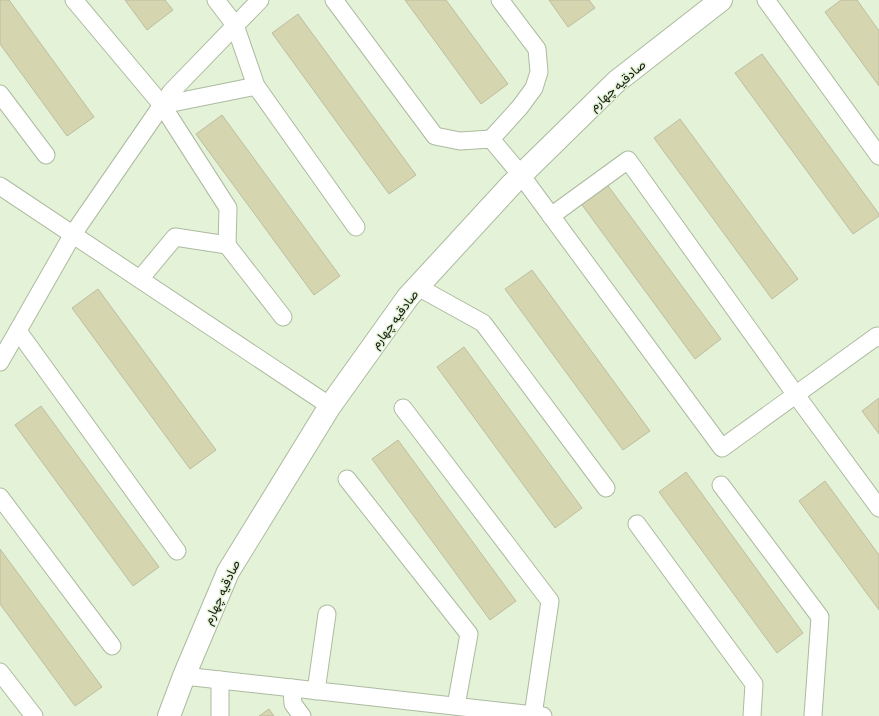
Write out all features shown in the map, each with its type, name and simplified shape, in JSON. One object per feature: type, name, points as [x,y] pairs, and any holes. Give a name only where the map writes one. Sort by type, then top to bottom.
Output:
[{"type":"street","points":[[74,0],[162,105],[228,208],[227,245],[283,316]]},
{"type":"street","points":[[216,0],[235,25],[256,86],[356,227]]},
{"type":"street","points":[[0,362],[10,338],[73,234],[171,92],[260,0]]},
{"type":"street","points":[[334,0],[436,136],[460,141],[491,139],[520,107],[534,88],[539,72],[537,49],[500,0]]},
{"type":"street","name":"صادقیه چهارم","points":[[169,716],[184,676],[228,572],[330,406],[408,297],[520,175],[616,82],[721,0]]},
{"type":"street","points":[[766,0],[879,156]]},
{"type":"street","points":[[162,105],[256,86]]},
{"type":"street","points":[[0,94],[46,155]]},
{"type":"street","points":[[491,139],[520,175],[722,448],[877,336],[879,338]]},
{"type":"street","points":[[550,216],[628,160],[796,395],[879,508]]},
{"type":"street","points":[[0,186],[330,406]]},
{"type":"street","points":[[140,280],[175,237],[227,245]]},
{"type":"street","points":[[418,287],[483,323],[606,488]]},
{"type":"street","points":[[10,338],[177,551]]},
{"type":"street","points":[[184,676],[538,715],[550,601],[403,408]]},
{"type":"street","points":[[347,479],[469,634],[456,706]]},
{"type":"street","points":[[720,485],[820,617],[813,716]]},
{"type":"street","points":[[0,497],[112,646]]},
{"type":"street","points":[[637,524],[754,684],[752,716]]},
{"type":"street","points":[[316,691],[327,614]]},
{"type":"street","points":[[0,672],[34,716]]},
{"type":"street","points":[[220,680],[220,716]]},
{"type":"street","points":[[292,688],[293,704],[302,716]]},
{"type":"street","points":[[410,701],[420,716]]},
{"type":"building","points":[[0,0],[9,0],[94,117],[67,136],[0,44]]},
{"type":"building","points":[[125,0],[165,0],[173,10],[147,30]]},
{"type":"building","points":[[405,0],[446,0],[508,84],[481,104]]},
{"type":"building","points":[[549,0],[589,0],[595,8],[568,27]]},
{"type":"building","points":[[841,0],[857,0],[879,31],[879,86],[825,12]]},
{"type":"building","points":[[298,14],[416,175],[389,194],[272,33]]},
{"type":"building","points":[[762,54],[879,214],[879,216],[853,234],[735,73]]},
{"type":"building","points":[[222,115],[340,276],[314,295],[196,134]]},
{"type":"building","points":[[680,119],[798,279],[772,299],[654,138]]},
{"type":"building","points":[[603,179],[721,339],[695,359],[577,198]]},
{"type":"building","points":[[532,270],[650,431],[623,450],[505,289]]},
{"type":"building","points":[[98,289],[216,450],[190,469],[72,308]]},
{"type":"building","points":[[464,347],[582,508],[555,528],[437,367]]},
{"type":"building","points":[[879,398],[879,434],[862,411]]},
{"type":"building","points":[[41,406],[159,567],[133,586],[15,425]]},
{"type":"building","points":[[398,440],[516,601],[490,620],[372,459]]},
{"type":"building","points":[[686,472],[803,633],[777,653],[659,492]]},
{"type":"building","points":[[825,481],[879,555],[879,610],[799,501]]},
{"type":"building","points":[[0,549],[102,687],[75,706],[0,604]]},
{"type":"building","points":[[269,709],[274,716],[259,716]]}]
